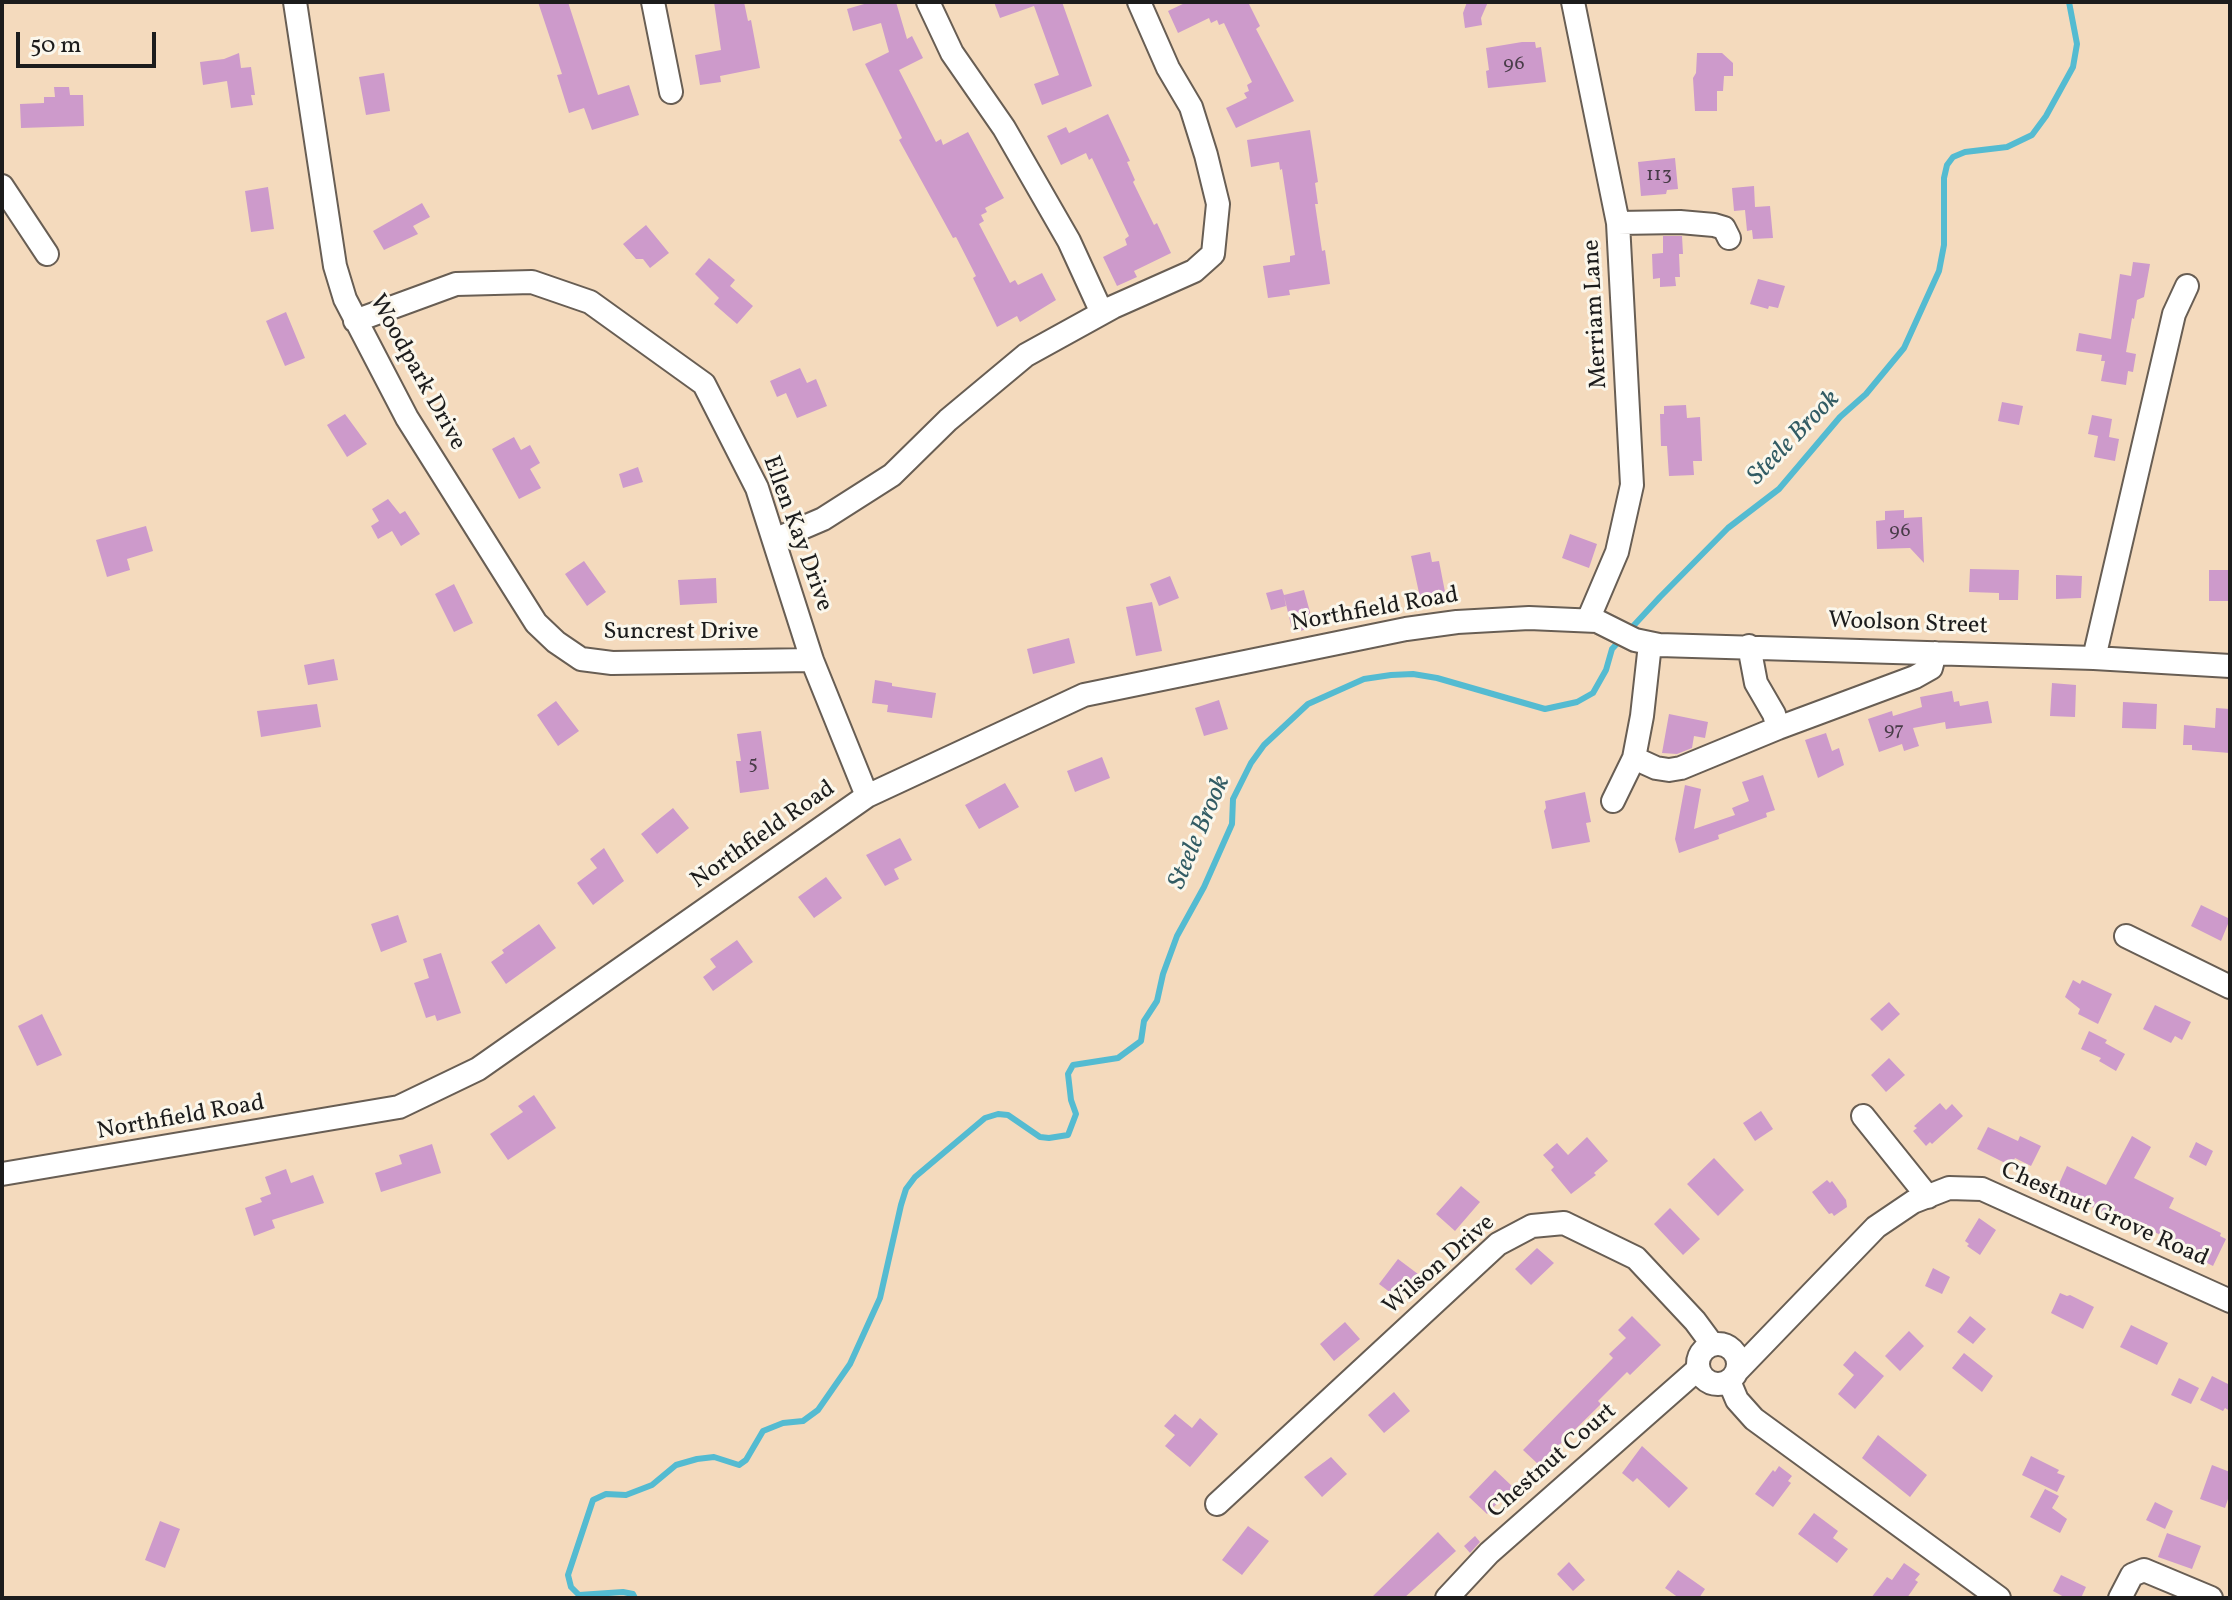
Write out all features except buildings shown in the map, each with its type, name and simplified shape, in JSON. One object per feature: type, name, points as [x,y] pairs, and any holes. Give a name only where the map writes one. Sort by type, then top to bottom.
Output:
[{"type":"street","name":"Woodpark Drive","points":[[295,2],[335,266],[345,299],[407,418],[536,623],[556,642]]},
{"type":"street","points":[[653,2],[671,92]]},
{"type":"street","points":[[928,2],[952,53],[1004,128],[1069,241],[1102,313]]},
{"type":"street","points":[[774,540],[823,519],[892,475],[948,420],[1026,355],[1102,313],[1194,271],[1213,254],[1218,204],[1206,155],[1191,107],[1168,68],[1139,2]]},
{"type":"street","name":"Merriam Lane","points":[[1573,2],[1618,223],[1632,485],[1598,623]]},
{"type":"street","points":[[2,186],[47,254]]},
{"type":"street","points":[[1618,223],[1714,225],[1724,228],[1729,238]]},
{"type":"street","name":"Ellen Kay Drive","points":[[355,321],[456,284],[532,282],[590,302],[704,384],[757,488],[812,660],[867,796]]},
{"type":"street","points":[[2094,658],[2174,314],[2187,286]]},
{"type":"street","name":"Northfield Road","points":[[2,1174],[399,1107],[478,1069],[867,796],[1084,695],[1406,629],[1457,622],[1529,618],[1598,623]]},
{"type":"street","name":"Woolson Street","points":[[1598,623],[1642,641],[2230,666]]},
{"type":"street","points":[[1613,801],[1634,758],[1642,716],[1642,641]]},
{"type":"street","name":"Suncrest Drive","points":[[556,642],[581,659],[612,663],[812,660]]},
{"type":"street","points":[[1749,646],[1756,683],[1774,714],[1778,728]]},
{"type":"street","points":[[1634,758],[1656,768],[1681,768],[1915,677],[1931,668],[1935,653]]},
{"type":"street","points":[[2126,936],[2230,987]]},
{"type":"street","points":[[1863,1116],[1928,1197]]},
{"type":"street","name":"Chestnut Grove Road","points":[[1733,1376],[1876,1227],[1913,1202],[1949,1188],[1982,1189],[2230,1301]]},
{"type":"street","name":"Wilson Drive","points":[[1217,1504],[1498,1244],[1532,1226],[1564,1223],[1636,1258],[1695,1321],[1712,1344]]},
{"type":"street","points":[[1733,1376],[1723,1384],[1705,1380],[1698,1369],[1700,1354],[1712,1344],[1719,1343],[1733,1350],[1737,1356],[1733,1376],[1737,1400],[1754,1419],[1999,1598]]},
{"type":"street","name":"Chestnut Court","points":[[1447,1598],[1489,1553],[1698,1369]]},
{"type":"street","points":[[2120,1598],[2132,1575],[2144,1570],[2211,1598]]},
{"type":"waterway","name":"Steele Brook","points":[[635,1598],[633,1594],[623,1592],[579,1595],[571,1587],[568,1575],[593,1500],[606,1494],[626,1495],[652,1485],[676,1465],[697,1459],[714,1457],[739,1465],[746,1460],[763,1431],[783,1423],[803,1421],[818,1410],[850,1364],[880,1298],[901,1205],[906,1189],[915,1177],[985,1118],[998,1114],[1008,1115],[1040,1137],[1068,1135],[1076,1114],[1068,1074],[1073,1065],[1118,1058],[1141,1041],[1144,1021],[1157,1001],[1177,936],[1204,887],[1232,824],[1233,799],[1264,745],[1308,704],[1364,679],[1413,674],[1545,709],[1577,702],[1593,693],[1606,670],[1612,649],[1728,528],[1779,489],[1840,417],[1866,394],[1904,348],[1939,271],[1944,245],[1944,178],[1947,165],[1953,157],[1965,152],[2007,147],[2032,135],[2073,67],[2077,44],[2069,2]]}]
